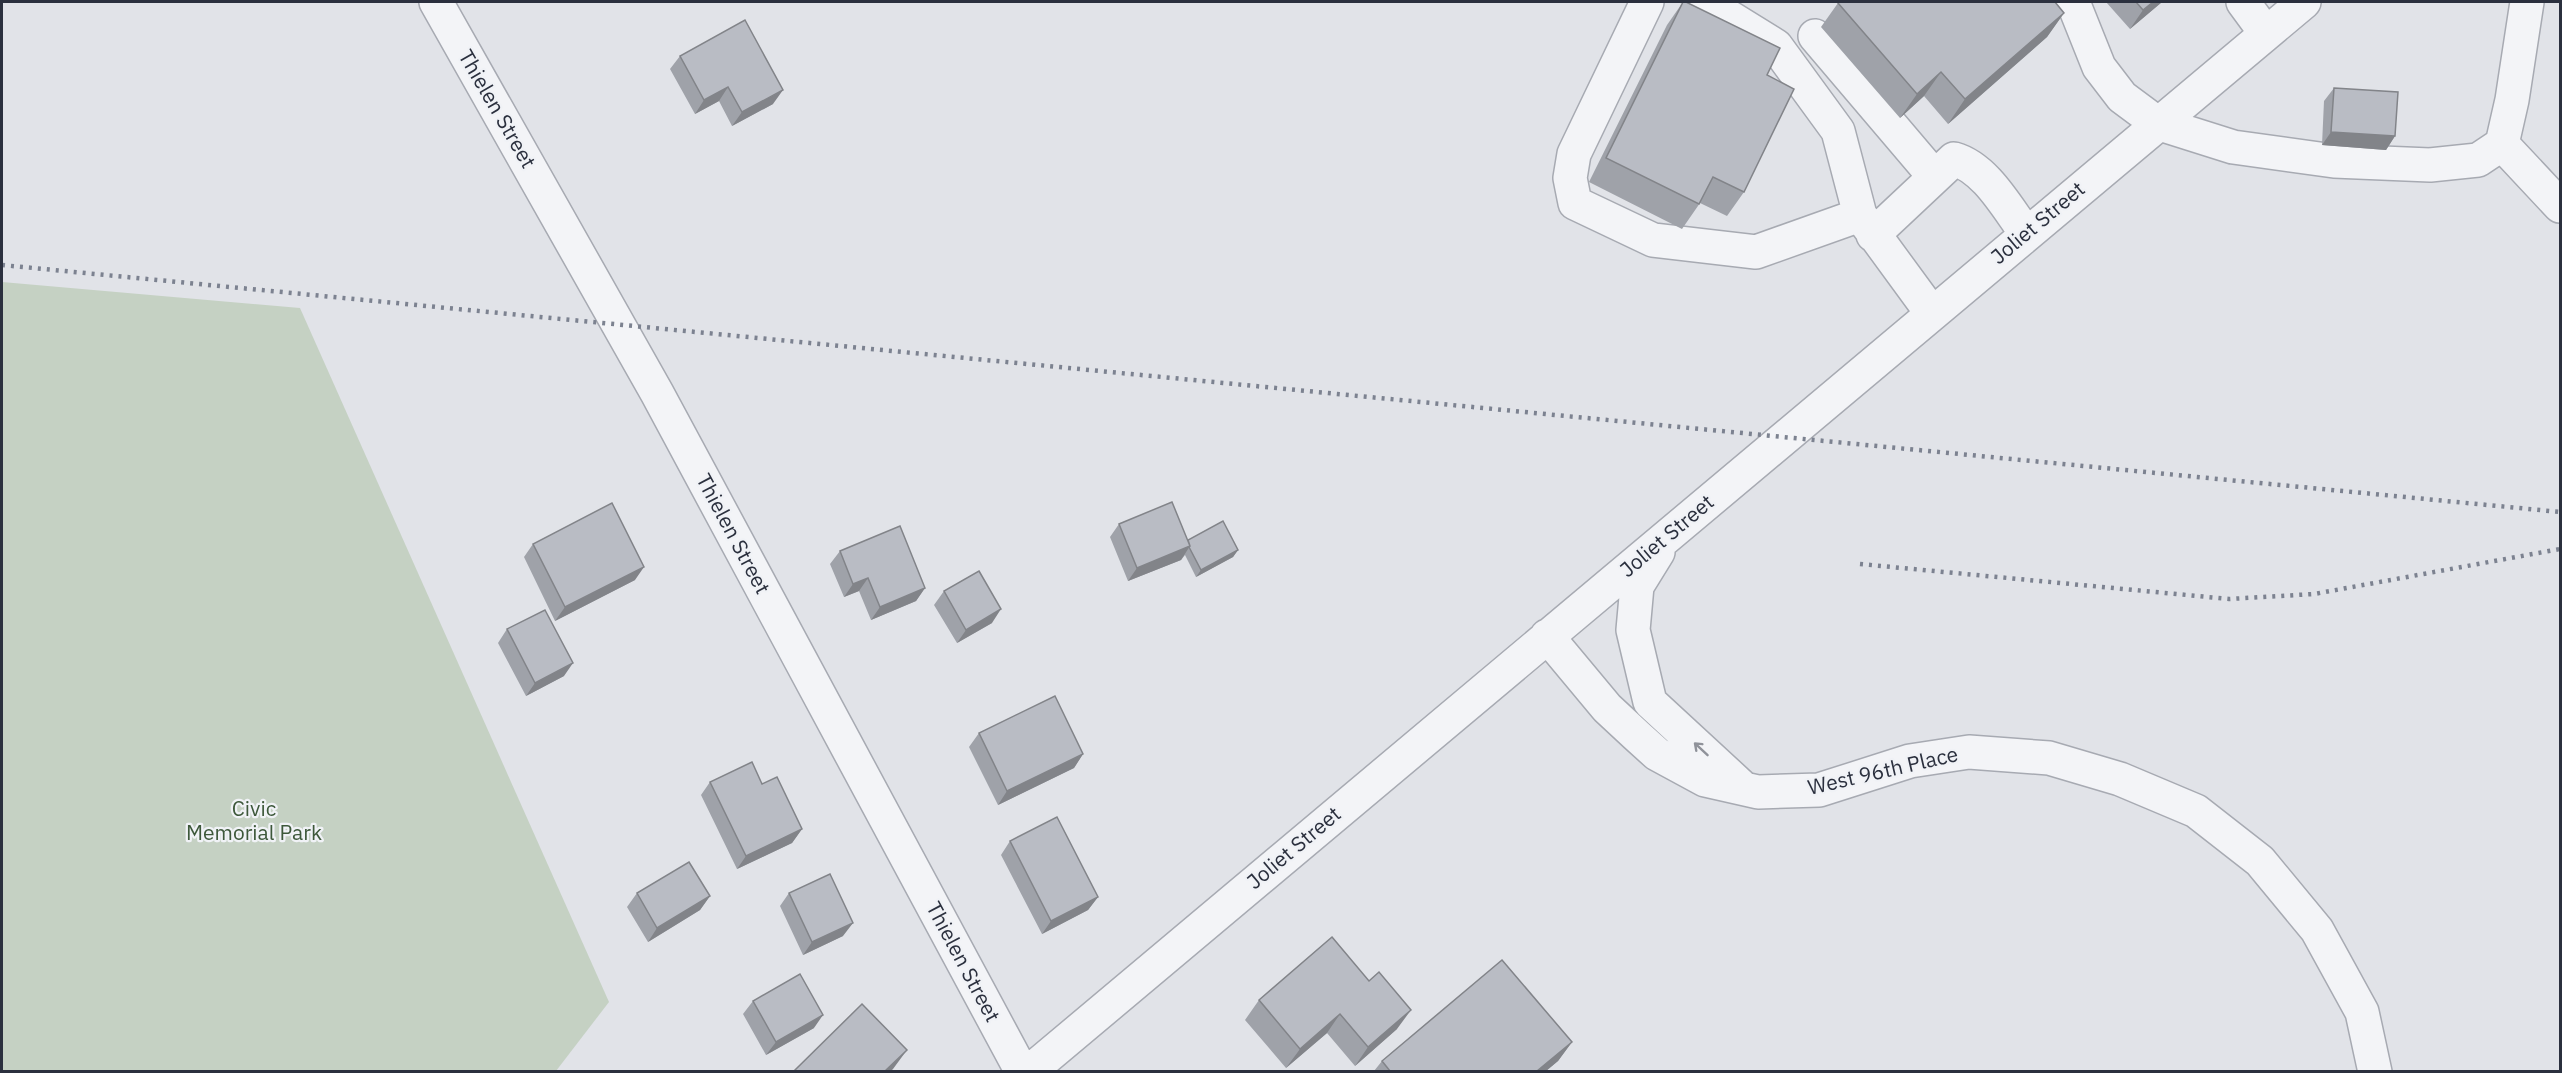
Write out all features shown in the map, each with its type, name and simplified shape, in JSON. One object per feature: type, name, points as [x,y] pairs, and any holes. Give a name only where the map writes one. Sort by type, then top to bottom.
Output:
[{"type":"street","name":"Thielen Street","points":[[436,2],[662,404],[1022,1071]]},
{"type":"street","points":[[1647,2],[1574,154],[1570,178],[1575,203],[1653,240],[1756,252],[1867,225],[1954,159],[1965,163],[1982,176],[2026,233]]},
{"type":"street","points":[[1705,2],[1776,46],[1838,131],[1867,225],[1931,312]]},
{"type":"street","points":[[2073,2],[2099,67],[2122,97],[2157,123],[2233,147],[2334,161],[2430,165],[2478,160],[2502,144],[2512,100],[2526,2]]},
{"type":"street","points":[[2243,2],[2265,32]]},
{"type":"street","name":"Joliet Street","points":[[1029,1071],[1786,438],[1931,312],[2265,32],[2304,2]]},
{"type":"street","points":[[1815,36],[1934,176]]},
{"type":"street","points":[[2502,144],[2560,206]]},
{"type":"street","points":[[1671,532],[1637,586],[1633,630],[1650,702],[1744,789]]},
{"type":"street","name":"West 96th Place","points":[[1547,636],[1607,708],[1657,754],[1705,780],[1758,792],[1819,790],[1910,761],[1969,752],[2049,758],[2120,779],[2196,811],[2260,861],[2317,930],[2362,1012],[2375,1071]]},
{"type":"green space","name":"Civic Memorial Park","points":[[2,282],[300,308],[609,1002],[556,1071],[2,1071]]},
{"type":"building","points":[[1683,2],[1780,48],[1767,75],[1794,89],[1744,192],[1713,177],[1699,204],[1606,158]]},
{"type":"building","points":[[1839,2],[2055,2],[2064,13],[1965,99],[1941,72],[1917,94]]},
{"type":"building","points":[[2136,2],[2153,2],[2143,10]]},
{"type":"building","points":[[745,20],[783,90],[742,112],[728,87],[704,100],[680,56]]},
{"type":"building","points":[[2334,88],[2398,92],[2395,136],[2331,132]]},
{"type":"building","points":[[1172,502],[1190,546],[1137,568],[1119,524]]},
{"type":"building","points":[[612,503],[644,567],[565,607],[533,544]]},
{"type":"building","points":[[1223,521],[1238,550],[1201,570],[1189,547],[1188,540]]},
{"type":"building","points":[[900,526],[925,588],[880,607],[868,578],[853,584],[840,551]]},
{"type":"building","points":[[979,571],[1001,609],[966,630],[944,591]]},
{"type":"building","points":[[545,610],[573,663],[535,683],[507,629]]},
{"type":"building","points":[[1055,696],[1083,754],[1007,791],[979,733]]},
{"type":"building","points":[[752,762],[762,784],[777,777],[802,829],[746,856],[710,782]]},
{"type":"building","points":[[1057,817],[1098,897],[1051,921],[1010,841]]},
{"type":"building","points":[[689,862],[710,896],[657,928],[637,893]]},
{"type":"building","points":[[830,874],[853,923],[812,942],[789,893]]},
{"type":"building","points":[[1332,937],[1369,981],[1379,972],[1411,1010],[1368,1047],[1340,1014],[1300,1049],[1259,1000]]},
{"type":"building","points":[[1502,960],[1572,1042],[1537,1071],[1390,1071],[1382,1061]]},
{"type":"building","points":[[800,974],[823,1015],[776,1042],[753,1001]]},
{"type":"building","points":[[862,1004],[907,1050],[885,1071],[794,1071]]},
{"type":"railway","points":[[2,265],[2560,512]]},
{"type":"railway","points":[[1860,564],[2229,599],[2314,594],[2560,549]]}]
